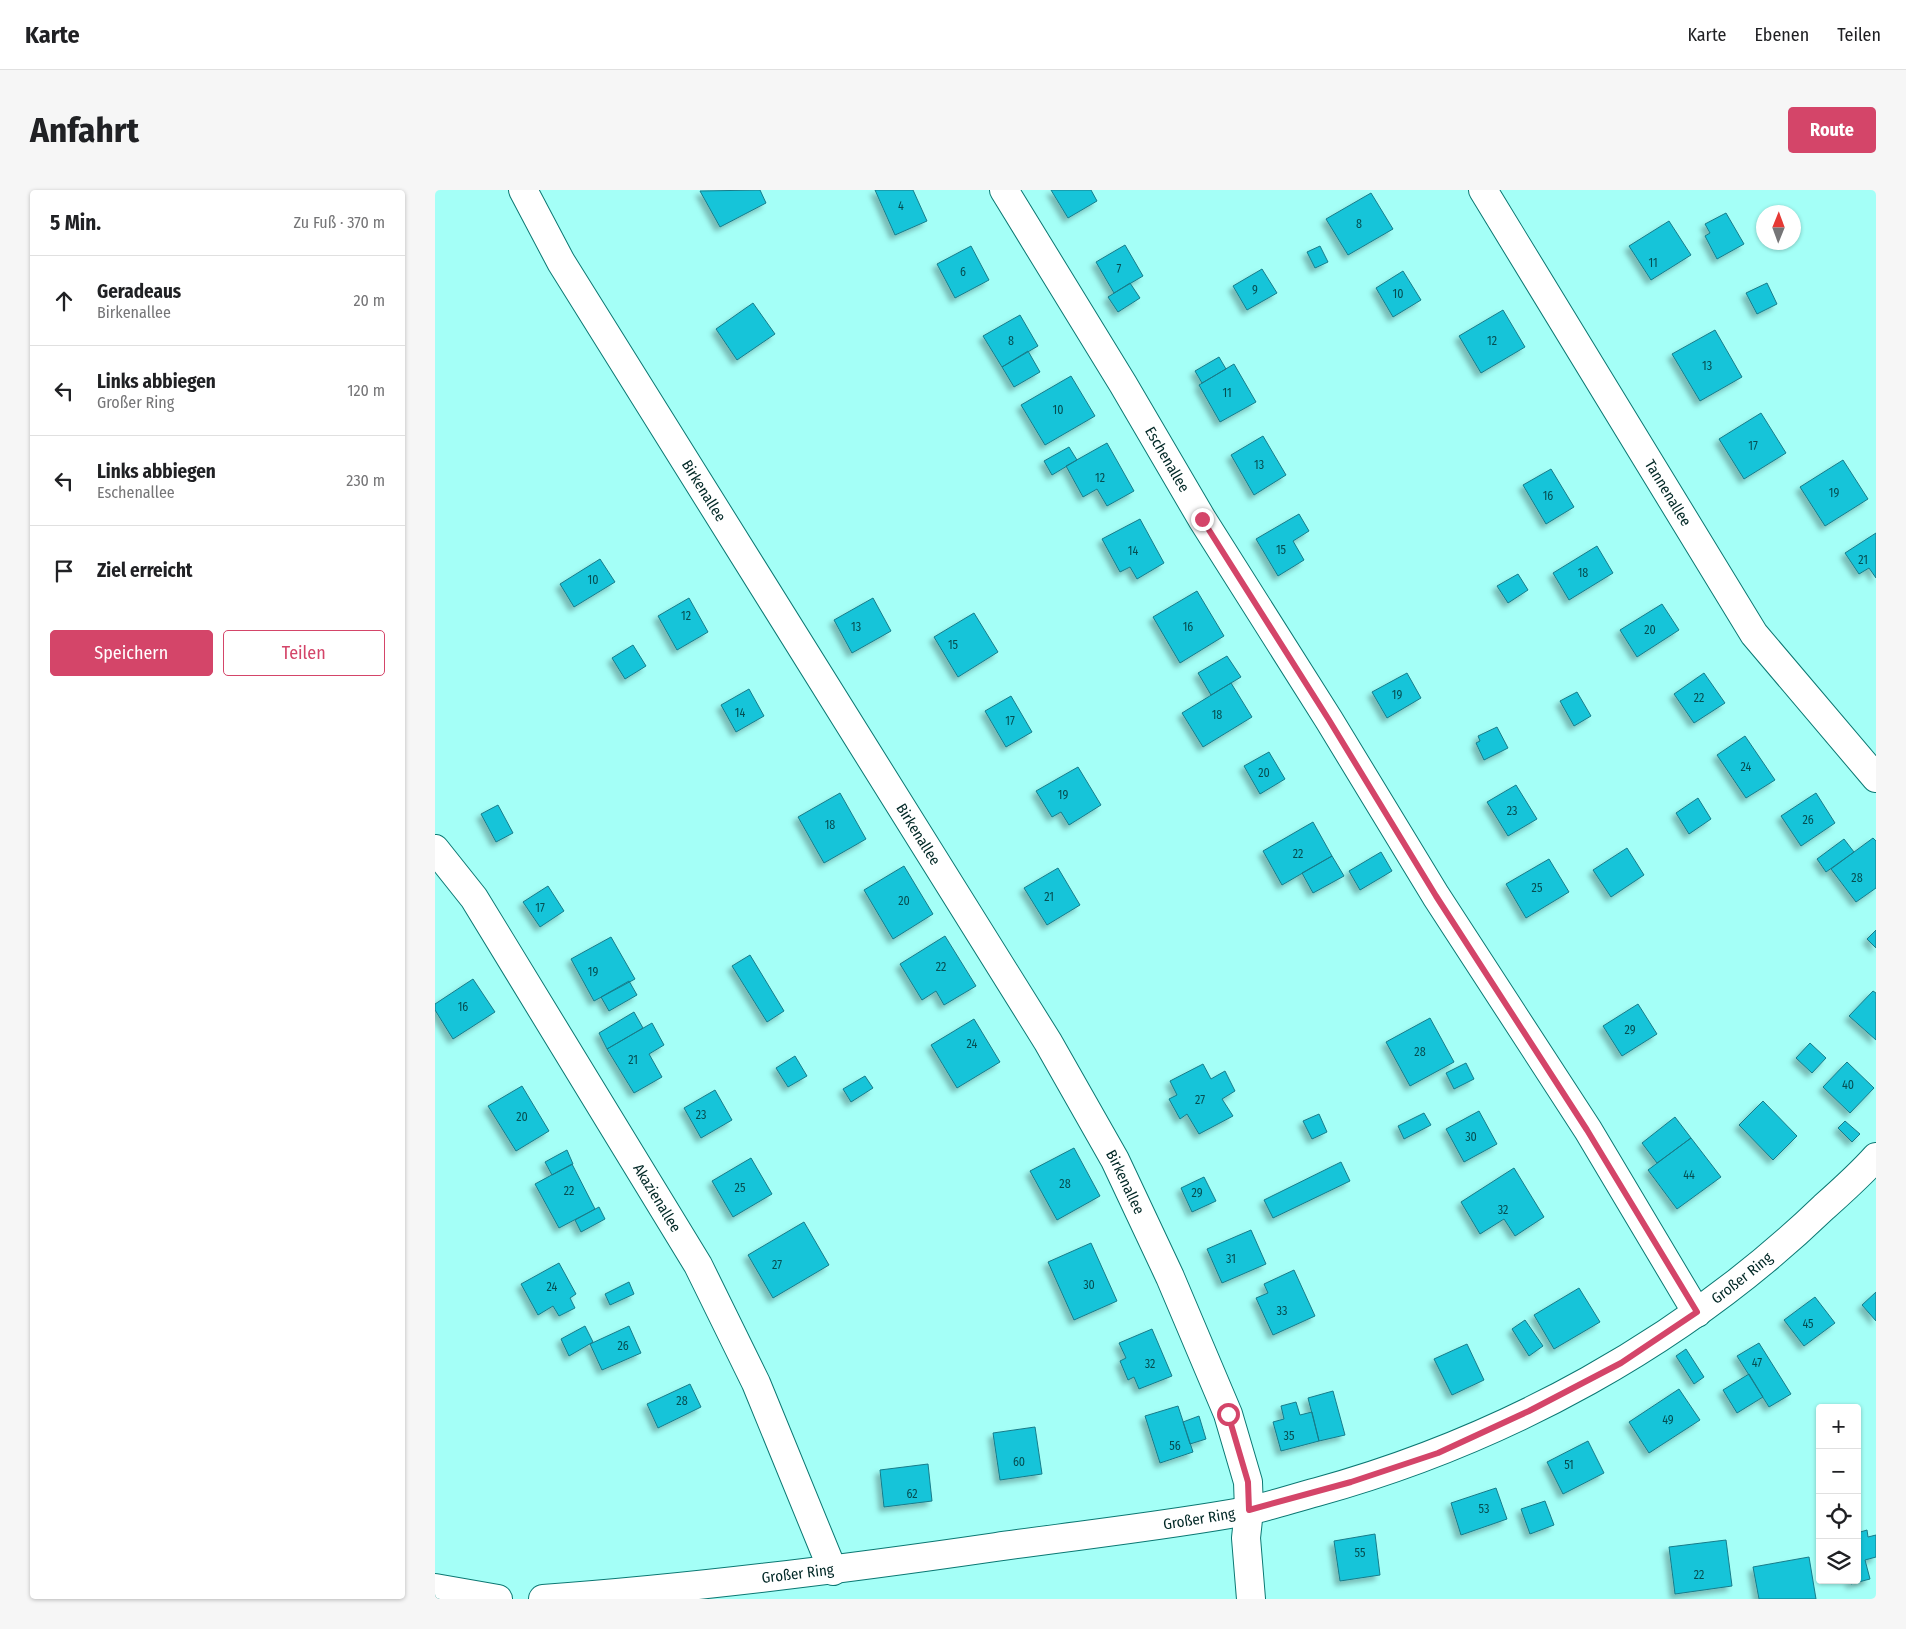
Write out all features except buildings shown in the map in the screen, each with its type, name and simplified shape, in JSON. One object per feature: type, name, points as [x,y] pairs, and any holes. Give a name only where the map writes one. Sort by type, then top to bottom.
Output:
[{"type":"street","name":"Birkenallee","points":[[523,190],[561,262],[1048,1042],[1115,1160],[1170,1277],[1228,1414],[1248,1482],[1249,1510],[1246,1538],[1251,1599]]},
{"type":"street","name":"Eschenallee","points":[[1004,190],[1123,384],[1202,519],[1329,720],[1436,896],[1587,1130],[1697,1312]]},
{"type":"street","name":"Tannenallee","points":[[1483,190],[1754,634],[1876,778]]},
{"type":"street","name":"Akazienallee","points":[[435,848],[474,898],[698,1265],[756,1383],[833,1571]]},
{"type":"street","name":"Großer Ring","points":[[543,1599],[638,1592],[833,1571],[1249,1510],[1351,1482],[1438,1453],[1529,1411],[1621,1363],[1697,1312],[1783,1247],[1876,1156]]},
{"type":"street","points":[[435,1588],[498,1599]]},
{"type":"route","points":[[1202,519],[1329,720],[1436,896],[1587,1130],[1697,1312],[1621,1363],[1529,1411],[1438,1453],[1351,1482],[1249,1510],[1248,1482],[1228,1414]]}]
